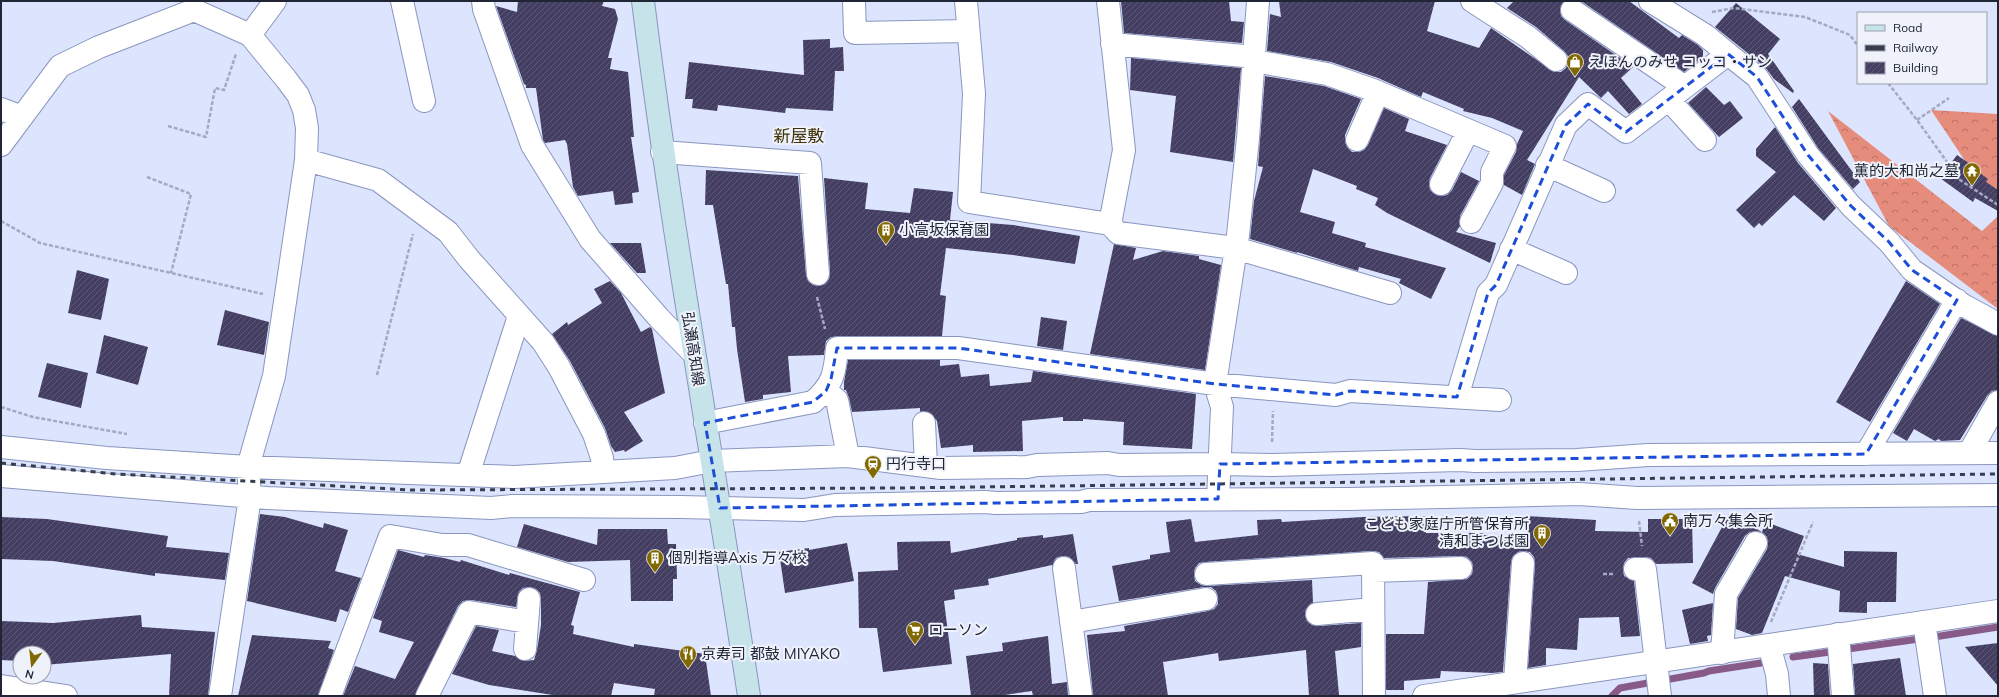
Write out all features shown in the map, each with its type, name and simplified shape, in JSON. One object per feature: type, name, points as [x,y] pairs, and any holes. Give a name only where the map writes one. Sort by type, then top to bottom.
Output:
[{"type":"main road","name":"弘瀬高知線","points":[[643,1],[662,152],[720,508],[748,696]]},
{"type":"street","points":[[247,33],[275,1]]},
{"type":"street","points":[[402,1],[424,101]]},
{"type":"street","points":[[483,1],[484,9],[532,145],[590,239],[659,318],[694,354]]},
{"type":"street","points":[[854,1],[855,33],[968,31]]},
{"type":"street","points":[[966,1],[974,94],[969,202],[1110,224],[1118,233],[1235,248],[1390,293]]},
{"type":"street","points":[[1108,1],[1124,150],[1110,224]]},
{"type":"street","points":[[1218,499],[1222,406],[1215,384],[1238,235],[1247,145],[1258,1]]},
{"type":"street","points":[[1472,1],[1528,37],[1556,60]]},
{"type":"street","points":[[1650,1],[1705,35],[1757,77],[1808,156],[1851,206],[1890,242],[1912,270],[1956,300],[1998,324]]},
{"type":"street","points":[[1,145],[60,66],[99,47],[195,6],[247,33],[258,43],[298,95],[304,110],[306,122],[306,160],[274,376],[248,467],[250,497],[220,696]]},
{"type":"street","points":[[1572,10],[1677,93],[1705,140]]},
{"type":"street","points":[[1112,44],[1244,56],[1327,74],[1378,92],[1505,146],[1492,172],[1492,183],[1471,222]]},
{"type":"street","points":[[1457,397],[1488,293],[1496,285],[1566,125],[1588,104],[1626,132],[1728,54]]},
{"type":"street","points":[[1357,140],[1378,92]]},
{"type":"street","points":[[1,109],[22,117]]},
{"type":"street","points":[[1441,184],[1468,131]]},
{"type":"street","points":[[662,152],[810,163],[818,274]]},
{"type":"street","points":[[306,160],[378,180],[448,232],[543,342],[594,434],[602,458],[603,472]]},
{"type":"street","points":[[1548,165],[1604,191]]},
{"type":"street","points":[[1511,249],[1566,273]]},
{"type":"street","points":[[1866,454],[1956,300]]},
{"type":"street","points":[[468,475],[519,316]]},
{"type":"street","points":[[705,423],[813,402],[826,391],[836,364],[837,348],[958,348],[1215,384],[1336,395],[1350,391],[1500,400]]},
{"type":"street","points":[[826,391],[837,400],[848,456]]},
{"type":"street","points":[[1969,453],[1998,402]]},
{"type":"street","points":[[924,423],[926,465]]},
{"type":"street","points":[[1,447],[107,458],[248,467],[514,477],[675,468],[712,461],[848,456],[957,468],[1027,467],[1037,465],[1108,463],[1120,465],[1272,465],[1460,460],[1577,460],[1648,455],[1998,453]]},
{"type":"street","points":[[1,476],[250,497],[426,504],[443,507],[720,508],[804,510],[835,505],[1579,494],[1637,498],[1998,495]]},
{"type":"street","points":[[330,696],[390,536],[442,545],[468,545],[584,580]]},
{"type":"street","points":[[1722,653],[1726,594],[1756,543]]},
{"type":"street","points":[[1206,574],[1373,563],[1374,696]]},
{"type":"street","points":[[1515,682],[1523,564]]},
{"type":"street","points":[[1064,568],[1081,696]]},
{"type":"street","points":[[1373,571],[1461,568]]},
{"type":"street","points":[[1640,569],[1658,681]]},
{"type":"street","points":[[525,648],[529,599]]},
{"type":"street","points":[[1071,622],[1206,599]]},
{"type":"street","points":[[1317,614],[1373,609]]},
{"type":"street","points":[[1424,696],[1515,682],[1658,681],[1722,653],[1838,634],[1998,611]]},
{"type":"street","points":[[427,696],[470,612],[527,622]]},
{"type":"street","points":[[1924,622],[1935,696]]},
{"type":"street","points":[[1838,634],[1843,696]]},
{"type":"street","points":[[1769,645],[1777,674],[1779,696]]},
{"type":"street","points":[[1,686],[66,696]]},
{"type":"path","points":[[1672,16],[1734,8],[1805,17],[1850,35],[1857,45]]},
{"type":"path","points":[[168,126],[206,137],[215,88],[224,90],[247,33]]},
{"type":"path","points":[[1889,84],[1917,120],[1960,180],[1998,205]]},
{"type":"path","points":[[1917,120],[1949,98]]},
{"type":"path","points":[[147,177],[191,194],[171,273]]},
{"type":"path","points":[[377,374],[419,210]]},
{"type":"path","points":[[1,221],[40,243],[285,299]]},
{"type":"path","points":[[818,274],[815,287],[826,333],[837,348]]},
{"type":"path","points":[[1272,465],[1274,389]]},
{"type":"path","points":[[1637,498],[1640,569]]},
{"type":"path","points":[[1769,645],[1766,634],[1813,522]]},
{"type":"highlighted area","points":[[1728,54],[1757,77],[1808,155],[1851,206],[1889,242],[1912,270],[1957,300],[1866,454],[1220,464],[1218,499],[720,508],[705,423],[813,402],[826,391],[831,379],[837,348],[958,348],[1215,384],[1336,395],[1350,391],[1457,397],[1488,293],[1496,285],[1566,125],[1588,104],[1626,132]]},
{"type":"green space","points":[[1931,110],[1998,114],[1998,210]]},
{"type":"green space","points":[[1828,111],[1982,231],[1998,216],[1998,309],[1889,226]]},
{"type":"building","points":[[518,1],[604,1],[602,6],[615,9],[618,19],[608,58],[612,58],[610,69],[628,72],[634,137],[631,137],[639,192],[632,193],[633,203],[615,205],[613,191],[578,196],[573,187],[567,144],[565,140],[545,143],[543,140],[536,88],[526,88],[526,85],[524,84],[496,6],[517,12]]},
{"type":"building","points":[[1121,1],[1229,1],[1231,21],[1244,22],[1242,43],[1124,33]]},
{"type":"building","points":[[1279,1],[1435,1],[1427,31],[1479,48],[1491,28],[1554,72],[1561,72],[1566,68],[1568,62],[1568,56],[1564,51],[1536,27],[1507,8],[1514,1],[1564,1],[1560,9],[1561,16],[1565,20],[1633,67],[1621,78],[1642,104],[1629,114],[1608,91],[1601,98],[1579,77],[1527,160],[1535,164],[1522,195],[1504,185],[1504,175],[1516,152],[1517,144],[1523,131],[1492,118],[1463,111],[1464,109],[1423,92],[1421,97],[1378,78],[1331,62],[1267,51],[1270,14],[1281,17]]},
{"type":"building","points":[[1581,1],[1629,1],[1679,38],[1682,35],[1698,45],[1703,50],[1703,57],[1684,72]]},
{"type":"building","points":[[1736,3],[1780,39],[1768,54],[1794,91],[1793,93],[1774,79],[1765,67],[1715,27]]},
{"type":"building","points":[[830,39],[830,48],[843,47],[844,71],[835,71],[833,111],[786,108],[785,113],[718,105],[717,111],[692,108],[693,99],[685,99],[689,62],[804,75],[803,40]]},
{"type":"building","points":[[1131,58],[1241,68],[1233,162],[1170,152],[1176,96],[1130,90]]},
{"type":"building","points":[[1265,76],[1324,86],[1361,99],[1345,135],[1347,147],[1352,152],[1364,150],[1368,145],[1384,108],[1409,119],[1405,131],[1447,145],[1430,178],[1430,190],[1436,195],[1447,195],[1452,190],[1461,172],[1479,181],[1460,216],[1460,226],[1456,232],[1496,243],[1490,263],[1387,213],[1375,205],[1378,198],[1356,189],[1357,186],[1313,169],[1300,212],[1335,222],[1332,233],[1366,243],[1365,247],[1446,268],[1431,299],[1399,283],[1401,279],[1359,267],[1358,271],[1250,239],[1254,201],[1263,167],[1258,166]]},
{"type":"building","points":[[1706,87],[1724,105],[1730,101],[1743,118],[1719,137],[1688,103]]},
{"type":"building","points":[[1799,99],[1860,182],[1853,189],[1818,148],[1792,107]]},
{"type":"building","points":[[1775,127],[1798,163],[1836,208],[1824,221],[1794,195],[1762,226],[1759,223],[1754,228],[1736,210],[1776,172],[1756,156],[1756,149]]},
{"type":"building","name":"薫的大和尚之墓","points":[[1957,155],[1973,166],[1973,168],[1988,179],[1986,182],[1998,190],[1998,211],[1975,198],[1973,202],[1940,178]]},
{"type":"building","points":[[706,170],[798,176],[806,275],[808,281],[813,285],[819,286],[825,284],[829,279],[830,273],[824,178],[868,183],[865,209],[910,213],[914,188],[953,192],[950,220],[1013,225],[1080,236],[1075,264],[1013,255],[946,248],[940,295],[946,296],[942,336],[831,337],[826,341],[824,355],[788,356],[791,392],[763,395],[763,399],[745,402],[735,327],[732,327],[728,284],[726,284],[713,205],[705,205]]},
{"type":"building","points":[[610,243],[641,243],[646,273],[637,273]]},
{"type":"building","points":[[1114,244],[1136,248],[1133,260],[1163,251],[1199,256],[1199,259],[1221,265],[1205,370],[1090,354]]},
{"type":"building","points":[[77,270],[109,279],[101,320],[68,313]]},
{"type":"building","points":[[610,281],[621,293],[641,332],[650,327],[652,329],[665,393],[624,412],[643,441],[625,452],[624,450],[615,452],[611,446],[605,428],[570,361],[552,334],[567,322],[568,325],[602,303],[594,289]]},
{"type":"building","points":[[1906,281],[1940,304],[1870,422],[1836,402]]},
{"type":"building","points":[[225,310],[269,322],[264,355],[217,345]]},
{"type":"building","points":[[1041,317],[1067,321],[1063,350],[1037,346]]},
{"type":"building","points":[[1961,318],[1998,336],[1998,390],[1992,391],[1987,396],[1960,440],[1941,441],[1939,439],[1935,441],[1914,429],[1907,441],[1893,433]]},
{"type":"building","points":[[104,335],[148,347],[138,385],[96,373]]},
{"type":"building","points":[[848,360],[940,360],[940,366],[959,364],[961,377],[989,374],[990,386],[1031,382],[1033,371],[1196,394],[1192,449],[1123,445],[1124,422],[1083,419],[1083,421],[1063,421],[1063,417],[1022,421],[1023,451],[973,452],[973,445],[941,448],[937,421],[929,412],[920,412],[920,408],[852,412],[849,398],[846,390],[844,390]]},
{"type":"building","points":[[47,363],[88,373],[81,408],[38,397]]},
{"type":"building","points":[[260,514],[285,517],[323,528],[324,523],[348,530],[335,571],[361,578],[348,612],[340,609],[336,622],[247,601]]},
{"type":"building","points":[[1729,514],[1762,532],[1750,532],[1745,536],[1713,594],[1692,583]]},
{"type":"building","points":[[1426,516],[1426,533],[1483,533],[1483,535],[1525,538],[1526,516],[1596,520],[1595,531],[1648,532],[1648,519],[1692,519],[1693,563],[1656,564],[1651,558],[1628,558],[1624,563],[1624,576],[1634,581],[1640,636],[1621,637],[1619,617],[1579,618],[1577,650],[1546,648],[1546,665],[1528,668],[1535,563],[1534,557],[1530,552],[1518,552],[1513,556],[1511,562],[1503,672],[1441,671],[1440,678],[1404,681],[1404,690],[1386,690],[1386,634],[1424,634],[1428,582],[1467,579],[1472,574],[1473,568],[1472,562],[1467,557],[1384,558],[1379,552],[1372,551],[1199,563],[1195,568],[1195,581],[1201,585],[1207,586],[1312,580],[1313,603],[1306,609],[1305,615],[1307,621],[1312,625],[1318,626],[1361,623],[1361,647],[1335,651],[1339,695],[1309,696],[1306,650],[1219,661],[1218,653],[1163,662],[1168,696],[1093,696],[1087,635],[1125,631],[1124,626],[1208,611],[1214,609],[1218,604],[1216,591],[1211,587],[1119,601],[1112,566],[1150,559],[1150,555],[1170,552],[1166,522],[1191,519],[1195,542],[1258,535],[1257,520],[1281,519],[1282,522],[1363,517]]},
{"type":"building","points":[[1,517],[47,519],[168,536],[166,547],[229,553],[225,580],[155,573],[155,576],[53,561],[1,559]]},
{"type":"building","points":[[1766,522],[1804,536],[1797,554],[1844,567],[1844,551],[1897,552],[1896,602],[1867,602],[1867,613],[1839,612],[1840,591],[1785,576],[1762,633],[1752,635],[1736,629],[1738,598],[1767,549],[1767,537],[1762,532]]},
{"type":"building","points":[[524,524],[597,545],[598,529],[667,529],[668,544],[676,544],[677,579],[673,579],[673,601],[631,601],[630,560],[568,562],[517,547]]},
{"type":"building","points":[[1073,534],[1078,564],[1076,564],[1069,557],[1062,556],[1056,558],[1052,567],[1052,565],[988,579],[989,585],[954,590],[955,599],[944,601],[952,664],[883,672],[877,628],[859,628],[858,572],[898,570],[897,542],[950,541],[951,553],[1017,540],[1017,538],[1043,535],[1043,538]]},
{"type":"building","points":[[847,543],[854,581],[785,593],[779,552],[809,548],[809,550]]},
{"type":"building","points":[[398,550],[424,557],[425,555],[460,562],[461,560],[509,575],[510,573],[580,592],[571,625],[574,626],[573,634],[634,647],[634,644],[705,654],[711,696],[654,696],[655,689],[614,683],[611,696],[559,696],[489,685],[452,674],[476,626],[499,630],[492,651],[515,656],[524,661],[534,660],[541,625],[541,600],[540,593],[536,589],[530,587],[523,588],[519,592],[516,607],[471,600],[463,601],[458,606],[415,696],[343,696],[355,666],[395,679],[414,642],[379,632],[382,621],[373,618]]},
{"type":"building","points":[[1713,603],[1711,635],[1707,636],[1708,641],[1690,644],[1682,610]]},
{"type":"building","points":[[141,615],[142,627],[215,632],[208,696],[169,696],[171,654],[52,664],[52,645],[12,645],[12,661],[1,660],[1,621],[53,623]]},
{"type":"building","points":[[252,635],[331,641],[328,648],[334,650],[318,696],[238,696]]},
{"type":"building","points":[[1048,636],[1052,684],[1067,682],[1068,696],[1033,696],[1032,691],[998,696],[971,696],[966,656],[1003,651],[1002,643]]},
{"type":"building","points":[[1998,643],[1998,686],[1965,647]]},
{"type":"building","points":[[1900,658],[1906,696],[1855,696],[1853,664]]},
{"type":"building","points":[[1813,663],[1828,664],[1830,695],[1814,696]]},
{"type":"waterway","points":[[1934,637],[1998,627]]},
{"type":"waterway","points":[[1848,649],[1919,639]]},
{"type":"waterway","points":[[1793,657],[1830,652]]},
{"type":"waterway","points":[[1612,696],[1620,688],[1709,671],[1761,663]]},
{"type":"railway","points":[[1,463],[116,474],[411,490],[899,488],[1998,474]]},
{"type":"place","name":"えほんのみせ コッコ・サン","points":[[1575,77]]},
{"type":"place","name":"薫的大和尚之墓","points":[[1972,186]]},
{"type":"place","name":"小高坂保育園","points":[[886,245]]},
{"type":"place","name":"円行寺口","points":[[873,479]]},
{"type":"place","name":"南万々集会所","points":[[1670,536]]},
{"type":"place","name":"こども家庭庁所管保育所 清和まつば園","points":[[1542,548]]},
{"type":"place","name":"個別指導Axis 万々校","points":[[655,573]]},
{"type":"place","name":"ローソン","points":[[915,645]]},
{"type":"place","name":"京寿司 都鼓 MIYAKO","points":[[688,669]]},
{"type":"district","name":"新屋敷","points":[[799,136]]}]
